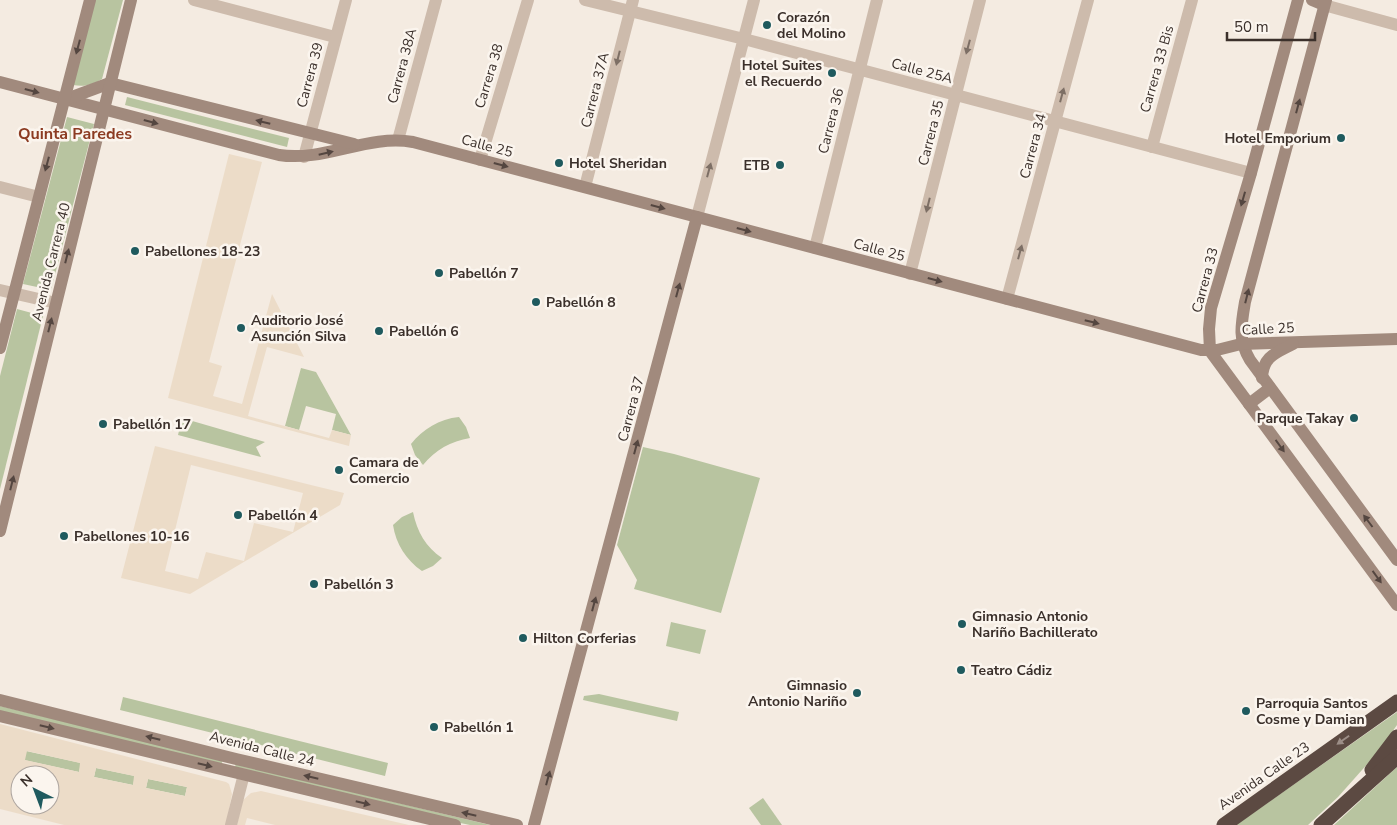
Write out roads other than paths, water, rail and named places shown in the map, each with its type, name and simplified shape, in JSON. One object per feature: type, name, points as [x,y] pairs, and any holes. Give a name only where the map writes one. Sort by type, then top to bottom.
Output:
[{"type":"highway","name":"Avenida Calle 23","points":[[1224,825],[1397,702]]},
{"type":"highway","points":[[1356,793],[1397,737]]},
{"type":"highway","points":[[1321,825],[1397,757]]},
{"type":"main road","name":"Avenida Carrera 40","points":[[0,348],[90,0]]},
{"type":"main road","name":"Avenida Carrera 40","points":[[0,531],[131,0]]},
{"type":"main road","name":"Carrera 33","points":[[1210,350],[1209,329],[1212,308],[1298,0]]},
{"type":"main road","points":[[1312,0],[1325,3],[1245,302],[1241,336],[1242,344],[1250,360],[1266,383],[1397,560]]},
{"type":"main road","name":"Calle 25","points":[[0,82],[279,155],[304,157],[380,141],[398,140],[413,142],[1188,347],[1210,350],[1242,344],[1397,339]]},
{"type":"main road","name":"Calle 25","points":[[110,83],[358,145]]},
{"type":"main road","points":[[64,100],[110,83]]},
{"type":"main road","name":"Carrera 37","points":[[534,825],[697,217]]},
{"type":"main road","points":[[1266,383],[1263,370],[1269,358],[1295,342]]},
{"type":"main road","points":[[1210,350],[1397,605]]},
{"type":"main road","points":[[1250,404],[1266,383]]},
{"type":"main road","name":"Avenida Calle 24","points":[[0,700],[236,759],[517,825]]},
{"type":"main road","name":"Avenida Calle 24","points":[[0,716],[455,825]]},
{"type":"street","points":[[194,0],[235,5],[335,37]]},
{"type":"street","name":"Carrera 39","points":[[304,157],[346,0]]},
{"type":"street","name":"Carrera 38A","points":[[398,140],[436,0]]},
{"type":"street","name":"Carrera 38","points":[[480,160],[528,0]]},
{"type":"street","name":"Calle 25A","points":[[585,0],[632,6],[744,39],[1251,173]]},
{"type":"street","name":"Carrera 37","points":[[697,217],[754,0]]},
{"type":"street","name":"Carrera 36","points":[[815,248],[877,0]]},
{"type":"street","name":"Carrera 35","points":[[910,274],[980,0]]},
{"type":"street","name":"Carrera 34","points":[[1007,299],[1088,0]]},
{"type":"street","name":"Carrera 33 Bis","points":[[1152,147],[1192,0]]},
{"type":"street","points":[[1325,3],[1397,25]]},
{"type":"street","name":"Carrera 37A","points":[[585,187],[632,6]]},
{"type":"street","points":[[0,187],[39,197]]},
{"type":"street","points":[[0,290],[56,303]]},
{"type":"street","points":[[231,825],[244,774]]},
{"type":"place","name":"Corazón del Molino","points":[[767,25]]},
{"type":"place","name":"Hotel Suites el Recuerdo","points":[[832,73]]},
{"type":"place","name":"Hotel Emporium","points":[[1341,138]]},
{"type":"place","name":"Hotel Sheridan","points":[[559,163]]},
{"type":"place","name":"ETB","points":[[780,165]]},
{"type":"place","name":"Pabellones 18-23","points":[[135,251]]},
{"type":"place","name":"Pabellón 7","points":[[439,273]]},
{"type":"place","name":"Pabellón 8","points":[[536,302]]},
{"type":"place","name":"Auditorio José Asunción Silva","points":[[241,328]]},
{"type":"place","name":"Pabellón 6","points":[[379,331]]},
{"type":"place","name":"Parque Takay","points":[[1354,418]]},
{"type":"place","name":"Pabellón 17","points":[[103,424]]},
{"type":"place","name":"Camara de Comercio","points":[[339,470]]},
{"type":"place","name":"Pabellón 4","points":[[238,515]]},
{"type":"place","name":"Pabellones 10-16","points":[[64,536]]},
{"type":"place","name":"Pabellón 3","points":[[314,584]]},
{"type":"place","name":"Gimnasio Antonio Nariño Bachillerato","points":[[962,624]]},
{"type":"place","name":"Hilton Corferias","points":[[523,638]]},
{"type":"place","name":"Teatro Cádiz","points":[[961,670]]},
{"type":"place","name":"Gimnasio Antonio Nariño","points":[[857,693]]},
{"type":"place","name":"Parroquia Santos Cosme y Damian","points":[[1246,711]]},
{"type":"place","name":"Pabellón 1","points":[[434,727]]},
{"type":"district","name":"Quinta Paredes","points":[[75,134]]}]
